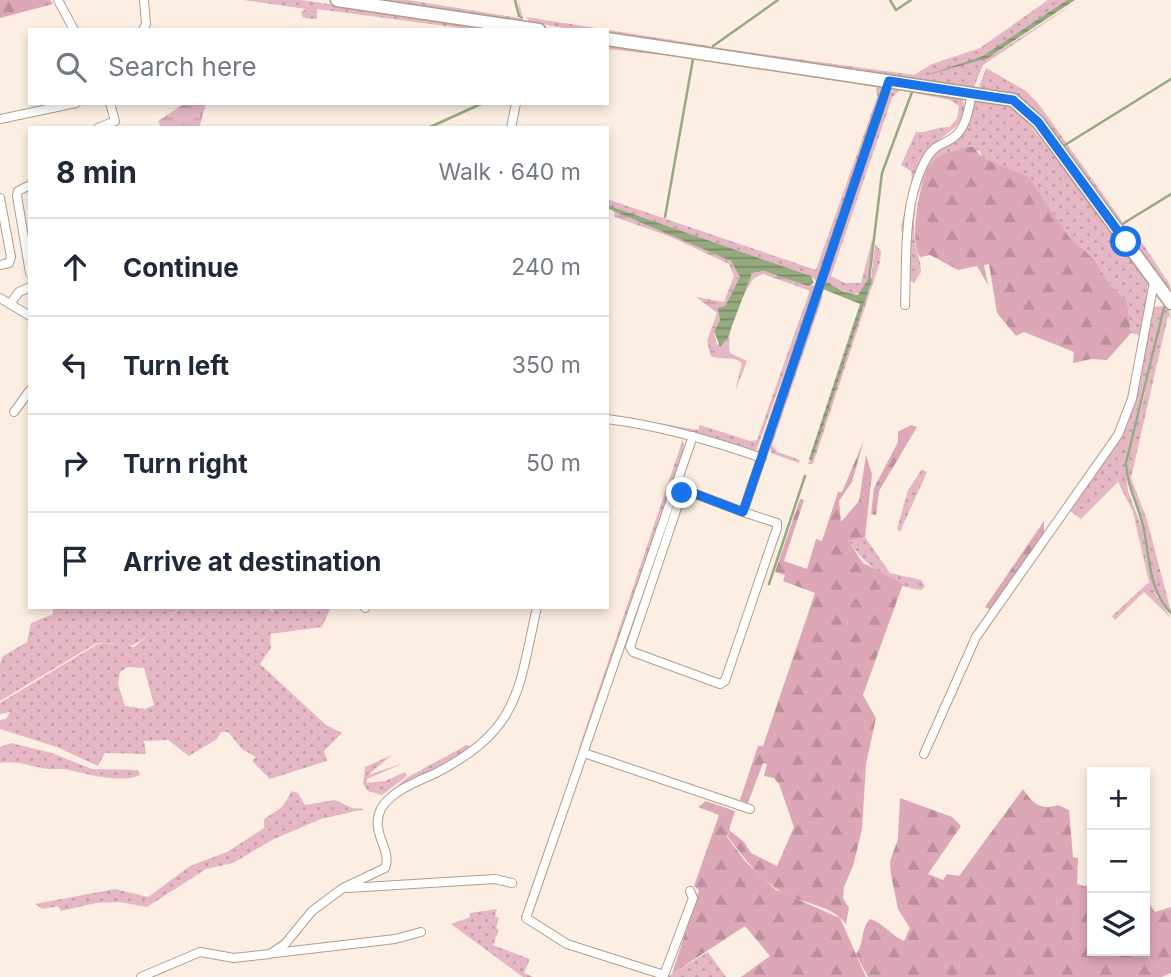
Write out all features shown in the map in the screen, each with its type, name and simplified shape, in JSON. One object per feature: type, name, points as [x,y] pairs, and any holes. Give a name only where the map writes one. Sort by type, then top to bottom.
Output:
[{"type":"main road","points":[[337,0],[527,28]]},
{"type":"main road","points":[[609,40],[1013,100],[1029,113],[1171,303]]},
{"type":"street","points":[[58,0],[73,28]]},
{"type":"street","points":[[144,0],[144,28]]},
{"type":"street","points":[[743,512],[889,81]]},
{"type":"street","points":[[905,305],[905,243],[912,201],[922,168],[931,151],[957,136],[972,93]]},
{"type":"street","points":[[0,119],[66,105]]},
{"type":"street","points":[[103,126],[115,121],[111,105]]},
{"type":"street","points":[[510,126],[516,105]]},
{"type":"street","points":[[28,186],[18,191],[17,196],[28,261]]},
{"type":"street","points":[[0,198],[11,257],[9,263],[0,265]]},
{"type":"street","points":[[924,754],[975,637],[1118,435],[1132,399],[1154,282]]},
{"type":"street","points":[[10,304],[19,292],[28,288]]},
{"type":"street","points":[[0,298],[28,315]]},
{"type":"street","points":[[14,412],[28,393]]},
{"type":"street","points":[[609,419],[648,424],[762,457]]},
{"type":"street","points":[[690,891],[693,898],[664,975],[567,944],[526,918],[693,436]]},
{"type":"street","points":[[685,490],[743,512],[776,523],[777,528],[725,681],[720,684],[633,652],[630,647],[682,493],[685,490]]},
{"type":"street","points":[[270,954],[285,944],[312,911],[343,888],[387,865],[376,826],[388,799],[471,753],[504,719],[516,694],[537,609]]},
{"type":"street","points":[[584,753],[750,809]]},
{"type":"street","points":[[343,888],[495,879],[512,883]]},
{"type":"street","points":[[141,977],[200,952],[234,958],[395,939],[421,932]]},
{"type":"green space","points":[[0,0],[50,0],[53,4],[0,18]]},
{"type":"green space","points":[[243,0],[301,0],[491,28],[461,28],[317,9],[317,19],[303,18],[301,12],[306,9]]},
{"type":"green space","points":[[367,0],[408,0],[520,18],[518,0],[524,22]]},
{"type":"green space","points":[[1048,0],[1067,0],[977,61],[995,54],[1079,0],[983,65],[974,87],[609,35],[609,30],[914,75],[932,64],[980,48]]},
{"type":"green space","points":[[526,17],[596,28],[565,28],[529,22]]},
{"type":"green space","points":[[609,44],[882,86],[817,282],[811,276],[609,206],[609,200],[816,270],[877,97],[876,87],[690,58],[609,49]]},
{"type":"green space","points":[[986,68],[1026,91],[1038,103],[1124,224],[1139,238],[1170,285],[1171,294],[1034,111],[1019,97],[979,87]]},
{"type":"green space","points":[[894,87],[961,96],[964,114],[956,127],[936,142],[927,155],[905,233],[901,231],[902,223],[912,178],[911,171],[901,165],[916,132],[950,127],[957,118],[959,106],[950,100],[900,90],[892,98],[831,276],[845,283],[861,283],[872,240],[872,261],[867,281],[861,293],[850,294],[823,282],[886,99]]},
{"type":"green space","points":[[974,98],[1008,106],[1023,116],[1112,232],[1148,284],[1143,336],[1131,333],[1127,301],[1108,282],[1094,259],[1070,238],[1035,186],[1016,172],[982,158],[980,151],[961,149],[946,154],[933,165],[924,180],[918,197],[914,234],[921,272],[914,283],[907,279],[911,225],[925,166],[934,153],[955,139]]},
{"type":"green space","points":[[182,105],[205,105],[200,126],[161,126],[158,121]]},
{"type":"green space","points":[[965,147],[973,147],[983,158],[1026,176],[1070,238],[1094,259],[1108,282],[1127,301],[1131,333],[1107,360],[1091,359],[1073,363],[1074,352],[1024,332],[1016,336],[997,313],[989,264],[984,265],[988,285],[977,266],[958,270],[930,255],[920,257],[915,224],[919,196],[927,172],[938,157]]},
{"type":"green space","points":[[613,210],[731,261],[740,277],[725,306],[719,308],[720,320],[714,331],[717,345],[727,334],[752,273],[764,271],[816,286],[814,291],[763,274],[754,278],[744,294],[730,335],[730,353],[747,361],[735,391],[742,363],[734,359],[711,356],[707,341],[717,313],[696,297],[724,302],[734,276],[729,264],[671,237],[615,217]]},
{"type":"green space","points":[[875,244],[881,251],[880,262],[813,464],[808,464],[871,280]]},
{"type":"green space","points":[[810,290],[814,291],[756,451],[689,431],[609,417],[609,414],[698,430],[700,425],[750,441],[757,440]]},
{"type":"green space","points":[[818,294],[823,296],[772,445],[778,452],[800,460],[799,463],[771,453],[769,445]]},
{"type":"green space","points":[[1163,306],[1125,463],[1128,491],[1142,528],[1153,584],[1157,597],[1171,618],[1144,592],[1115,620],[1112,616],[1149,582],[1133,512],[1118,482],[1081,519],[1069,510],[1097,472],[1137,392],[1153,307]]},
{"type":"green space","points":[[1168,306],[1171,319],[1168,316],[1131,478],[1147,520],[1171,612],[1155,585],[1143,525],[1131,493],[1127,470],[1159,329],[1165,307]]},
{"type":"green space","points":[[911,425],[917,427],[879,491],[876,515],[871,514],[874,488],[898,442],[898,432]]},
{"type":"green space","points":[[683,439],[684,452],[583,749],[579,748]]},
{"type":"green space","points":[[864,440],[852,482],[839,501],[841,522],[859,501],[866,455],[872,474],[865,537],[848,540],[863,563],[903,584],[863,695],[876,718],[866,764],[862,829],[853,866],[844,887],[843,898],[849,908],[846,924],[819,906],[778,890],[762,877],[728,837],[729,830],[744,842],[751,853],[777,866],[794,827],[779,784],[774,778],[764,776],[767,764],[763,763],[748,803],[740,800],[758,746],[763,746],[815,593],[783,581],[785,575],[775,572],[800,499],[804,500],[784,561],[807,569],[816,539],[822,541],[838,492],[842,492]]},
{"type":"green space","points":[[922,469],[927,472],[900,532],[897,529],[908,490]]},
{"type":"green space","points":[[1044,521],[1044,535],[990,610],[985,607]]},
{"type":"green space","points":[[865,537],[890,573],[921,580],[925,586],[922,590],[889,580],[862,558],[848,540]]},
{"type":"green space","points":[[53,609],[178,609],[140,641],[129,646],[95,644],[0,701],[0,664],[3,656],[27,642],[31,623],[53,614]]},
{"type":"green space","points":[[180,609],[270,609],[272,612],[274,609],[330,609],[322,627],[270,634],[271,648],[260,664],[326,725],[342,733],[324,751],[327,761],[270,779],[252,761],[256,757],[242,749],[228,732],[221,732],[217,739],[189,756],[168,740],[144,741],[146,754],[105,753],[98,766],[57,747],[0,729],[0,720],[6,719],[10,712],[0,714],[0,703],[96,645],[104,643],[134,647]],"holes":[[[128,667],[144,668],[154,705],[145,709],[125,706],[118,684],[120,672]]]},
{"type":"green space","points":[[11,743],[52,753],[92,769],[138,770],[140,775],[123,779],[13,762],[0,763],[0,747]]},
{"type":"green space","points":[[467,745],[472,748],[389,793],[408,777]]},
{"type":"green space","points":[[392,755],[368,775],[404,763],[367,779],[367,783],[385,781],[405,772],[407,776],[382,795],[368,791],[363,784],[365,767]]},
{"type":"green space","points":[[1023,789],[1037,804],[1047,807],[1058,805],[1069,810],[1073,857],[1078,858],[1077,884],[1087,887],[1087,956],[1150,956],[1150,904],[1155,912],[1171,907],[1171,973],[1162,977],[868,977],[856,954],[870,919],[904,941],[910,928],[898,909],[891,875],[890,861],[898,839],[900,798],[952,817],[961,826],[928,874],[943,880],[947,874],[959,876]]},
{"type":"green space","points":[[292,791],[298,793],[305,805],[335,800],[352,808],[365,809],[321,819],[274,839],[233,863],[206,869],[147,907],[119,902],[96,903],[61,911],[58,906],[43,909],[35,904],[115,889],[148,897],[190,866],[227,852],[264,828],[264,819],[282,807]]},
{"type":"green space","points":[[706,801],[735,811],[727,837],[745,861],[776,890],[840,918],[866,977],[741,977],[770,956],[745,926],[672,974],[699,890],[694,886],[719,815],[698,807]]},
{"type":"green space","points":[[497,909],[495,916],[499,918],[496,928],[499,930],[493,945],[530,959],[524,973],[533,977],[523,977],[451,924],[470,917],[470,913]]},
{"type":"green space","points":[[708,952],[726,977],[667,977]]},
{"type":"shaded area","points":[[1067,0],[1075,0],[988,58],[924,76],[983,56]]},
{"type":"shaded area","points":[[609,206],[811,276],[814,283],[808,286],[764,271],[752,273],[727,339],[720,347],[714,331],[720,320],[718,308],[725,306],[740,277],[731,261],[609,209]]},
{"type":"shaded area","points":[[870,276],[872,280],[812,460],[809,459],[860,304],[823,289],[826,282],[844,292],[858,295]]},
{"type":"waterway","points":[[515,0],[519,16]]},
{"type":"waterway","points":[[713,46],[778,0]]},
{"type":"waterway","points":[[890,0],[896,10],[911,0]]},
{"type":"waterway","points":[[665,217],[693,59]]},
{"type":"waterway","points":[[1065,145],[1171,79]]},
{"type":"waterway","points":[[869,279],[882,173],[912,92]]},
{"type":"waterway","points":[[432,126],[479,105]]},
{"type":"waterway","points":[[1124,223],[1171,194]]},
{"type":"waterway","points":[[1164,307],[1126,463],[1128,480],[1143,526],[1154,583],[1163,604],[1171,613]]},
{"type":"waterway","points":[[769,584],[805,476]]},
{"type":"route","points":[[682,493],[685,490],[743,512],[889,81],[989,95],[1013,100],[1021,105],[1038,122],[1126,242]]}]
